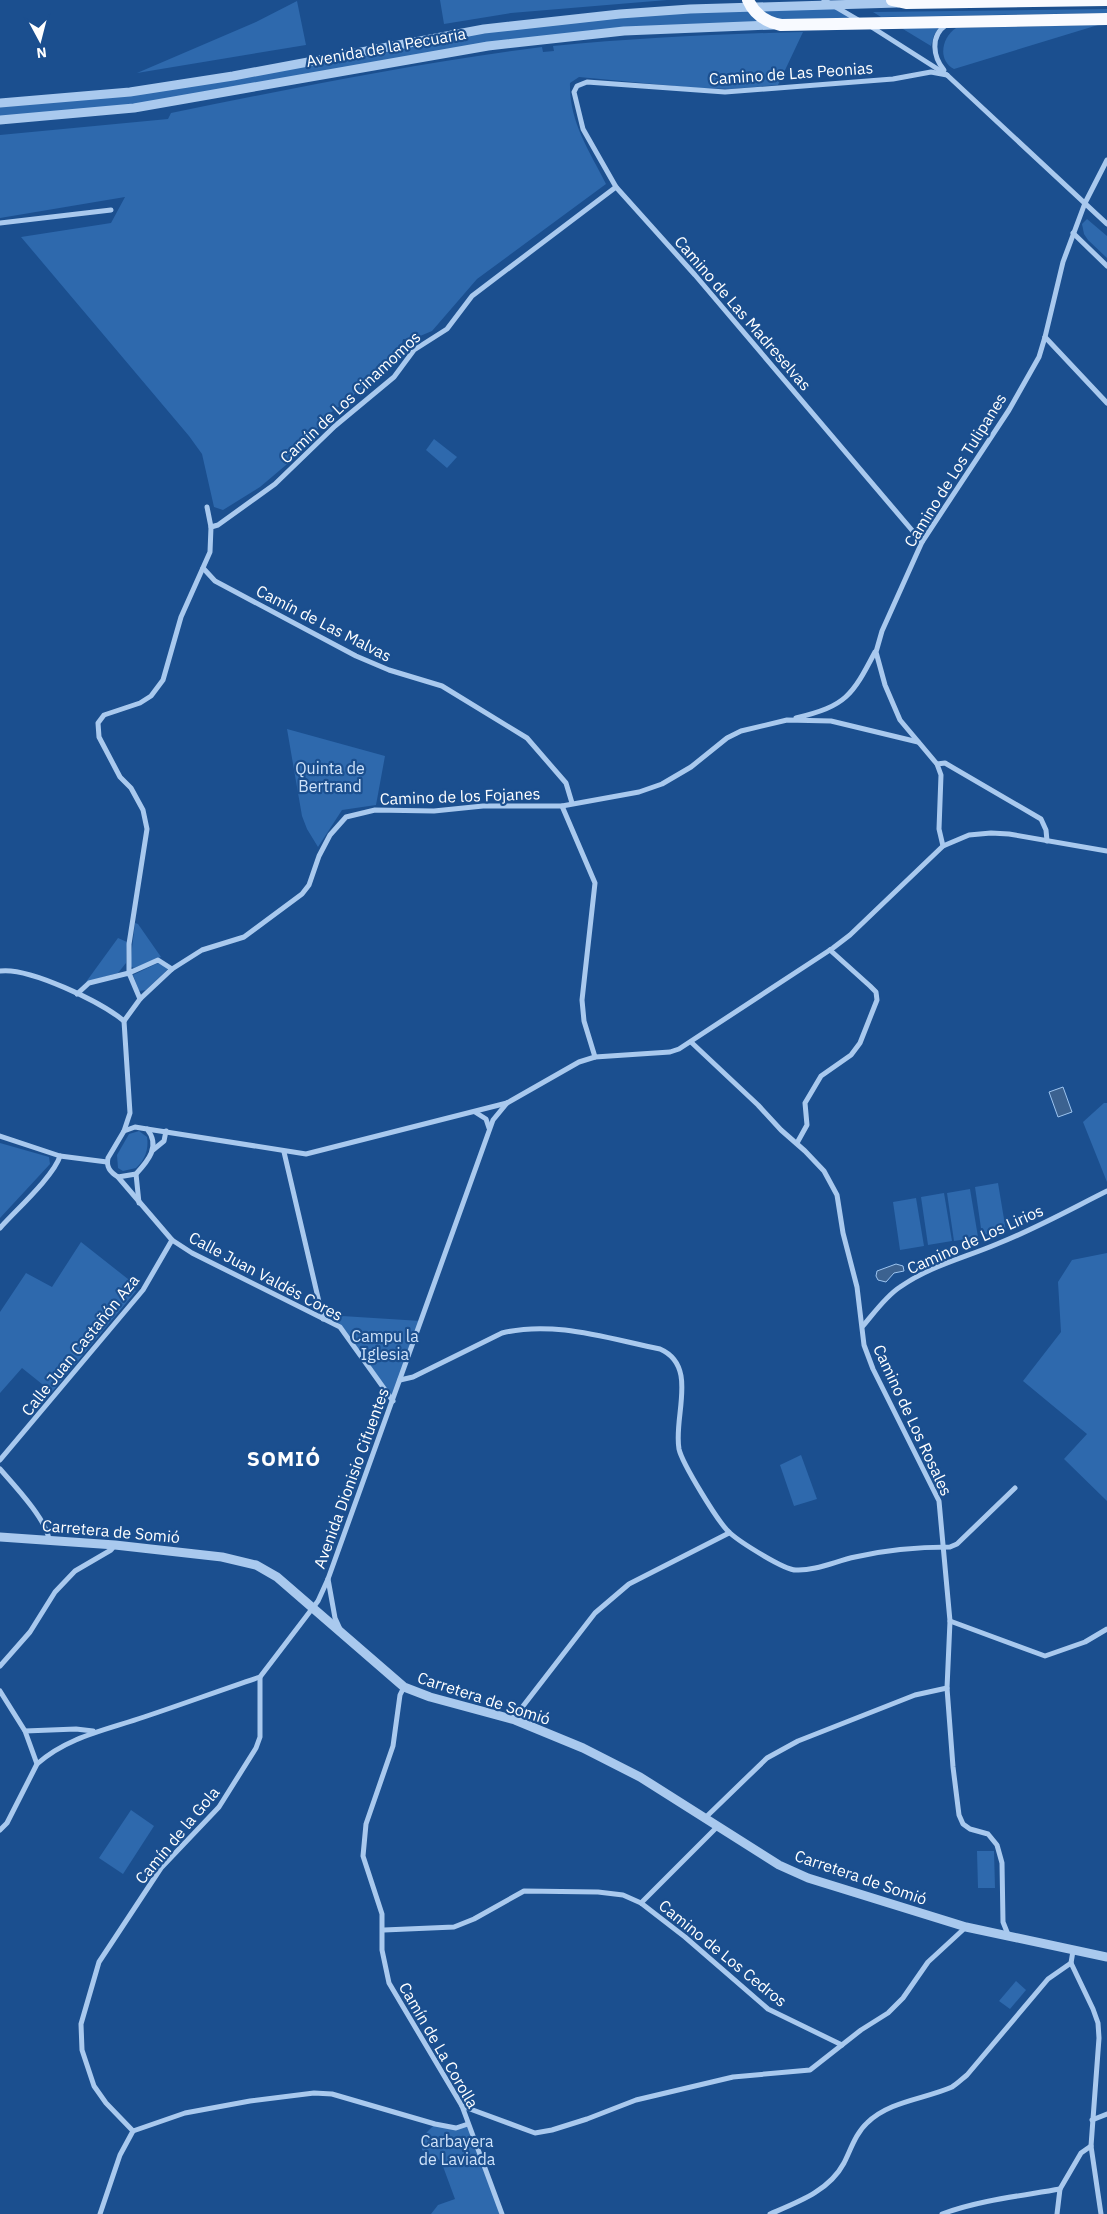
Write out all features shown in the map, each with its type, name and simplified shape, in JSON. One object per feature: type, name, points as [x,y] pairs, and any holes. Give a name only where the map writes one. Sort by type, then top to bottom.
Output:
[{"type":"highway","points":[[892,0],[906,3],[1107,0]]},
{"type":"highway","name":"Avenida de la Pecuaria","points":[[750,4],[761,17],[772,23],[781,24],[1107,19]]},
{"type":"street","name":"Avenida de la Pecuaria","points":[[723,8],[738,0]]},
{"type":"street","points":[[828,2],[947,75]]},
{"type":"street","name":"Avenida de la Pecuaria","points":[[0,103],[130,92],[233,76],[484,29],[620,14],[723,8],[750,4],[906,3]]},
{"type":"street","points":[[954,21],[943,27],[937,36],[934,50],[937,62],[947,75],[1107,224]]},
{"type":"street","name":"Avenida de la Pecuaria","points":[[0,120],[134,108],[488,46],[624,31],[781,24]]},
{"type":"street","name":"Camino de Las Peonias","points":[[577,86],[587,82],[725,92],[893,79],[931,72],[947,75]]},
{"type":"street","name":"Camino de Las Madreselvas","points":[[577,86],[574,96],[583,129],[616,187],[695,275],[922,542]]},
{"type":"street","name":"Camino de Los Tulipanes","points":[[832,708],[852,692],[876,652],[886,622],[922,542],[1009,410],[1039,357],[1062,262],[1085,203],[1107,160]]},
{"type":"street","name":"Camín de Los Cinamomos","points":[[211,527],[218,525],[275,484],[335,426],[394,378],[414,350],[447,329],[472,296],[616,187]]},
{"type":"street","points":[[0,223],[111,210]]},
{"type":"street","points":[[1073,233],[1107,266]]},
{"type":"street","points":[[1045,337],[1107,403]]},
{"type":"street","points":[[140,999],[130,973],[129,944],[147,829],[143,810],[131,788],[120,777],[99,737],[98,723],[104,715],[140,703],[158,689],[166,673],[181,617],[210,552],[211,527],[207,507]]},
{"type":"street","name":"Camín de Las Malvas","points":[[203,568],[215,581],[356,656],[389,670],[442,686],[527,738],[566,783],[572,803]]},
{"type":"street","points":[[876,652],[885,686],[900,720],[937,764],[941,775],[939,829],[943,846]]},
{"type":"street","points":[[787,720],[832,708],[831,721]]},
{"type":"street","name":"Camino de los Fojanes","points":[[124,1021],[140,999],[172,969],[202,950],[244,937],[302,894],[314,875],[319,856],[330,835],[346,817],[375,810],[434,810],[483,806],[562,806],[639,792],[662,784],[691,767],[727,738],[741,731],[787,720],[831,721],[918,742]]},
{"type":"street","points":[[937,764],[945,763],[1041,819],[1048,841]]},
{"type":"street","points":[[562,806],[595,883],[582,1000],[584,1022],[595,1057]]},
{"type":"street","points":[[0,971],[9,970],[36,977],[110,1009],[124,1021],[130,1113],[134,1122],[139,1126],[147,1129],[284,1152],[306,1154],[507,1103],[579,1062],[595,1057],[670,1052],[679,1049],[830,950],[850,935],[943,846],[968,835],[979,833],[1009,834],[1107,852]]},
{"type":"street","points":[[797,1143],[807,1125],[804,1108],[812,1090],[820,1076],[851,1055],[860,1042],[877,1000],[876,992],[830,950]]},
{"type":"street","points":[[77,994],[89,983],[130,973],[158,960],[172,969]]},
{"type":"street","name":"Camino de Los Rosales","points":[[691,1042],[824,1171],[836,1194],[863,1326],[864,1345],[873,1369],[939,1501],[950,1621],[947,1688],[959,1815],[963,1824],[970,1829],[988,1834],[997,1845],[1002,1863],[1003,1922],[1009,1937]]},
{"type":"street","name":"Avenida Dionisio Cifuentes","points":[[313,1608],[328,1579],[490,1128],[499,1110],[507,1103]]},
{"type":"street","points":[[475,1112],[486,1119],[490,1128]]},
{"type":"street","points":[[130,1113],[124,1131],[107,1162],[109,1170],[118,1177],[136,1174],[148,1161],[153,1150],[164,1141],[166,1131]]},
{"type":"street","points":[[124,1131],[139,1126]]},
{"type":"street","points":[[147,1129],[152,1136],[153,1150]]},
{"type":"street","points":[[0,1136],[60,1156],[107,1162]]},
{"type":"street","points":[[284,1152],[323,1319]]},
{"type":"street","points":[[0,1228],[50,1173],[60,1156]]},
{"type":"street","points":[[136,1174],[139,1203]]},
{"type":"street","name":"Calle Juan Valdés Cores","points":[[118,1177],[172,1240],[192,1253],[340,1327],[393,1402]]},
{"type":"street","name":"Camino de Los Lirios","points":[[863,1326],[898,1288],[924,1273],[950,1261],[996,1245],[1107,1191]]},
{"type":"street","name":"Calle Juan Castañón Aza","points":[[0,1460],[143,1290],[172,1240]]},
{"type":"street","points":[[400,1380],[413,1377],[502,1333],[514,1330],[549,1327],[668,1352],[674,1357],[679,1367],[682,1382],[679,1448],[685,1466],[729,1533],[783,1567],[796,1570],[857,1556],[957,1544],[1015,1488]]},
{"type":"street","points":[[0,1469],[33,1509],[48,1532],[49,1540]]},
{"type":"street","points":[[515,1720],[520,1710],[595,1614],[628,1584],[729,1533]]},
{"type":"street","name":"Carretera de Somió","points":[[0,1537],[115,1545],[222,1557],[256,1565],[277,1577],[404,1687],[430,1697],[515,1720],[583,1748],[640,1777],[717,1827],[779,1864],[808,1878],[966,1927],[1107,1957]]},
{"type":"street","points":[[0,1666],[30,1632],[55,1592],[76,1571],[111,1550],[115,1545]]},
{"type":"street","points":[[328,1579],[335,1618],[342,1634]]},
{"type":"street","points":[[0,1830],[7,1823],[37,1764],[56,1749],[93,1731],[143,1718],[260,1677],[313,1608]]},
{"type":"street","points":[[950,1621],[1045,1656],[1086,1642],[1107,1629]]},
{"type":"street","name":"Camín de la Gola","points":[[133,2130],[106,2103],[94,2086],[82,2050],[81,2024],[99,1962],[161,1868],[219,1807],[256,1748],[260,1738],[260,1677]]},
{"type":"street","name":"Camín de La Corolla","points":[[404,1687],[400,1695],[393,1746],[366,1824],[363,1856],[382,1914],[384,1930],[382,1950],[389,1983],[462,2106],[501,2212]]},
{"type":"street","points":[[704,1819],[767,1758],[790,1745],[915,1695],[947,1688]]},
{"type":"street","points":[[0,1691],[25,1731],[37,1764]]},
{"type":"street","points":[[25,1731],[76,1729],[93,1731]]},
{"type":"street","points":[[640,1903],[717,1827]]},
{"type":"street","name":"Camino de Los Cedros","points":[[384,1930],[454,1927],[474,1919],[524,1890],[598,1892],[623,1896],[640,1903],[685,1937],[768,2009],[842,2045]]},
{"type":"street","points":[[462,2106],[535,2133],[588,2119],[636,2100],[733,2077],[810,2070],[888,2013],[903,1998],[928,1962],[966,1927]]},
{"type":"street","points":[[1073,1951],[1071,1963],[1098,2023],[1099,2038],[1091,2146],[1101,2214]]},
{"type":"street","points":[[770,2214],[800,2201],[830,2183],[867,2122],[885,2111],[910,2100],[953,2086],[967,2075],[1048,1979],[1071,1963]]},
{"type":"street","points":[[100,2214],[120,2155],[133,2130],[185,2113],[250,2101],[314,2093],[332,2094],[435,2124],[456,2128],[468,2124]]},
{"type":"street","points":[[1092,2120],[1107,2114]]},
{"type":"street","points":[[1057,2214],[1060,2189],[1082,2153],[1091,2146]]},
{"type":"street","points":[[942,2214],[1000,2198],[1060,2189]]},
{"type":"street","points":[[501,2212],[509,2214]]},
{"type":"green space","points":[[440,0],[667,0],[511,13],[444,24]]},
{"type":"green space","points":[[297,1],[306,45],[137,73],[256,22]]},
{"type":"green space","points":[[832,5],[864,23],[694,27],[488,46],[236,92],[0,120],[0,103],[130,92],[359,51],[620,14]]},
{"type":"green space","points":[[1107,9],[1107,13],[881,17],[873,12]]},
{"type":"green space","points":[[1098,25],[954,69],[945,60],[943,54],[947,37],[956,28]]},
{"type":"green space","points":[[898,26],[940,26],[934,35],[931,46]]},
{"type":"green space","points":[[803,32],[778,85],[731,89],[696,88],[579,77],[570,83],[576,123],[606,184],[477,279],[432,331],[413,339],[403,339],[399,359],[323,419],[312,440],[286,465],[260,487],[223,510],[214,507],[202,454],[189,436],[21,237],[111,223],[125,197],[0,218],[0,135],[168,119],[171,113],[309,85],[495,53],[542,47],[543,52],[554,51],[553,46],[616,41],[709,35]]},
{"type":"green space","points":[[1087,219],[1107,236],[1107,258],[1084,234],[1082,224]]},
{"type":"green space","points":[[434,439],[457,457],[447,468],[426,450]]},
{"type":"green space","name":"Quinta de Bertrand","points":[[287,729],[385,756],[376,805],[342,810],[318,847],[307,829],[302,816]]},
{"type":"green space","points":[[135,923],[138,924],[161,957],[134,968],[130,966]]},
{"type":"green space","points":[[118,938],[127,942],[126,963],[118,973],[86,982]]},
{"type":"green space","points":[[158,963],[169,968],[146,990],[139,991],[133,975]]},
{"type":"green space","points":[[1104,1103],[1107,1103],[1107,1182],[1083,1122]]},
{"type":"green space","points":[[139,1131],[147,1137],[146,1154],[136,1168],[123,1171],[118,1168],[117,1155],[129,1134]]},
{"type":"green space","points":[[0,1143],[49,1157],[50,1164],[0,1218]]},
{"type":"green space","points":[[998,1183],[1006,1231],[982,1235],[975,1187]]},
{"type":"green space","points":[[970,1189],[978,1237],[954,1241],[947,1193]]},
{"type":"green space","points":[[944,1193],[952,1241],[928,1245],[921,1197]]},
{"type":"green space","points":[[916,1198],[924,1246],[900,1250],[893,1202]]},
{"type":"green space","points":[[81,1242],[133,1283],[130,1287],[136,1291],[52,1392],[22,1368],[0,1393],[0,1312],[26,1273],[52,1287]]},
{"type":"green space","points":[[1107,1253],[1107,1501],[1064,1459],[1087,1434],[1023,1381],[1061,1332],[1058,1282],[1072,1260]]},
{"type":"green space","name":"Campu la Iglesia","points":[[342,1316],[421,1321],[393,1401],[347,1335],[332,1323]]},
{"type":"green space","points":[[801,1455],[817,1499],[794,1506],[780,1465]]},
{"type":"green space","points":[[131,1810],[154,1826],[123,1874],[99,1858]]},
{"type":"green space","points":[[977,1851],[994,1851],[995,1888],[978,1888]]},
{"type":"green space","points":[[1016,1981],[1026,1990],[1010,2009],[999,2001]]},
{"type":"green space","name":"Carbayera de Laviada","points":[[435,2124],[456,2128],[468,2124],[502,2214],[431,2214],[438,2205],[455,2199],[441,2161],[422,2150],[421,2138]]},
{"type":"shaded area","points":[[1063,1087],[1072,1112],[1058,1117],[1049,1092]]},
{"type":"shaded area","points":[[896,1264],[903,1266],[904,1271],[894,1273],[886,1282],[878,1280],[876,1276],[877,1271]]},
{"type":"district","name":"SOMIÓ","points":[[284,1458]]}]
